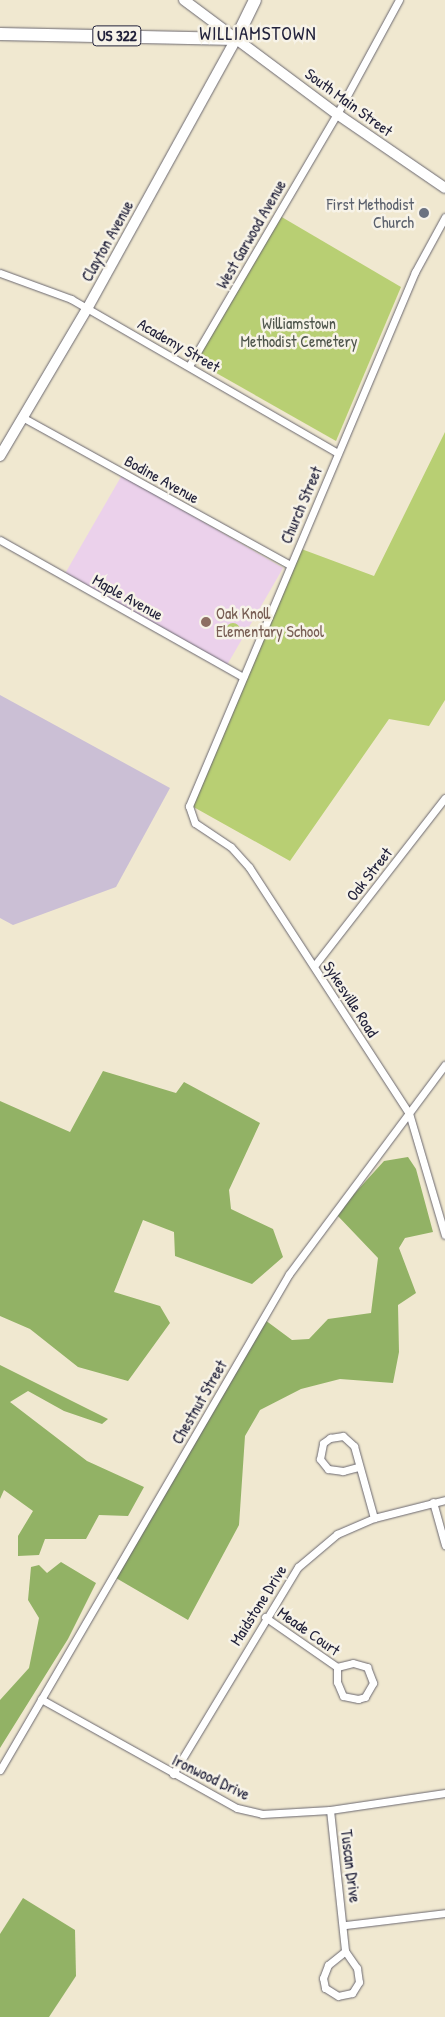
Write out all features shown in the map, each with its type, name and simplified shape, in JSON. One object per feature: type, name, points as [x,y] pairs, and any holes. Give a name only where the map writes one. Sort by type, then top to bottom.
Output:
[{"type":"highway","points":[[236,39],[255,0]]},
{"type":"highway","name":"US 322","points":[[0,34],[236,39]]},
{"type":"main road","name":"South Main Street","points":[[184,0],[337,114],[443,183]]},
{"type":"main road","name":"Clayton Avenue","points":[[0,456],[87,309],[236,39]]},
{"type":"street","name":"West Garwood Avenue","points":[[189,366],[337,114],[399,0]]},
{"type":"street","name":"Church Street","points":[[189,806],[415,272],[445,217]]},
{"type":"street","name":"Academy Street","points":[[0,274],[50,291],[87,309],[338,453]]},
{"type":"street","name":"Bodine Avenue","points":[[22,417],[290,566]]},
{"type":"street","name":"Maple Avenue","points":[[0,540],[243,677]]},
{"type":"street","name":"Oak Street","points":[[314,966],[445,798]]},
{"type":"street","name":"Sykesville Road","points":[[189,806],[195,823],[231,847],[249,867],[409,1113],[445,1235]]},
{"type":"street","name":"Chestnut Street","points":[[0,1770],[289,1274],[445,1065]]},
{"type":"street","points":[[358,1467],[343,1471],[328,1469],[320,1459],[323,1443],[330,1438],[343,1436],[354,1446],[358,1467],[374,1518]]},
{"type":"street","name":"Maidstone Drive","points":[[173,1774],[265,1617],[298,1566],[337,1534],[374,1518],[445,1500]]},
{"type":"street","points":[[433,1502],[445,1545]]},
{"type":"street","name":"Meade Court","points":[[265,1617],[337,1667],[353,1663],[367,1667],[372,1674],[371,1690],[358,1700],[343,1696],[336,1682],[337,1667]]},
{"type":"street","name":"Ironwood Drive","points":[[41,1699],[237,1808],[262,1814],[330,1810],[445,1793]]},
{"type":"street","name":"Tuscan Drive","points":[[330,1810],[345,1925],[345,1951]]},
{"type":"street","points":[[345,1925],[445,1913]]},
{"type":"street","points":[[345,1951],[357,1968],[359,1982],[352,1993],[338,1996],[325,1988],[322,1978],[328,1964],[345,1951]]},
{"type":"shaded area","name":"Oak Knoll Elementary School","points":[[122,475],[283,568],[227,666],[66,573]]},
{"type":"shaded area","points":[[0,695],[170,788],[116,887],[13,925],[0,918]]},
{"type":"green space","name":"Williamstown Methodist Cemetery","points":[[280,216],[401,287],[336,441],[195,361]]},
{"type":"green space","points":[[445,432],[445,700],[429,726],[389,719],[290,861],[190,805],[296,547],[374,576]]},
{"type":"green space","points":[[230,623],[236,623],[240,630],[236,637],[230,637],[226,633],[226,627]]},
{"type":"green space","points":[[103,1071],[176,1093],[184,1082],[260,1123],[229,1190],[231,1209],[273,1229],[283,1257],[252,1284],[175,1256],[174,1232],[143,1220],[114,1292],[160,1306],[170,1323],[128,1381],[78,1367],[30,1329],[0,1316],[0,1101],[70,1132]]},
{"type":"green space","points":[[408,1157],[416,1169],[433,1232],[405,1238],[399,1248],[416,1293],[398,1305],[399,1352],[393,1383],[340,1379],[301,1389],[260,1410],[245,1436],[239,1525],[188,1620],[116,1578],[265,1320],[292,1340],[309,1339],[328,1319],[371,1313],[378,1258],[336,1214],[384,1161]]},
{"type":"green space","points":[[0,1365],[108,1419],[102,1424],[64,1411],[28,1391],[10,1402],[87,1461],[144,1487],[128,1516],[99,1515],[86,1539],[45,1539],[39,1555],[18,1556],[18,1536],[33,1511],[4,1490],[0,1499]]},
{"type":"green space","points":[[61,1562],[96,1583],[68,1639],[0,1748],[0,1700],[29,1668],[39,1618],[28,1600],[31,1567],[39,1565],[47,1573]]},
{"type":"green space","points":[[23,1898],[75,1930],[76,1976],[49,2017],[0,2017],[0,1934]]},
{"type":"place","name":"First Methodist Church","points":[[424,213]]},
{"type":"place","name":"Oak Knoll Elementary School","points":[[206,622]]},
{"type":"district","name":"WILLIAMSTOWN","points":[[258,34]]}]
